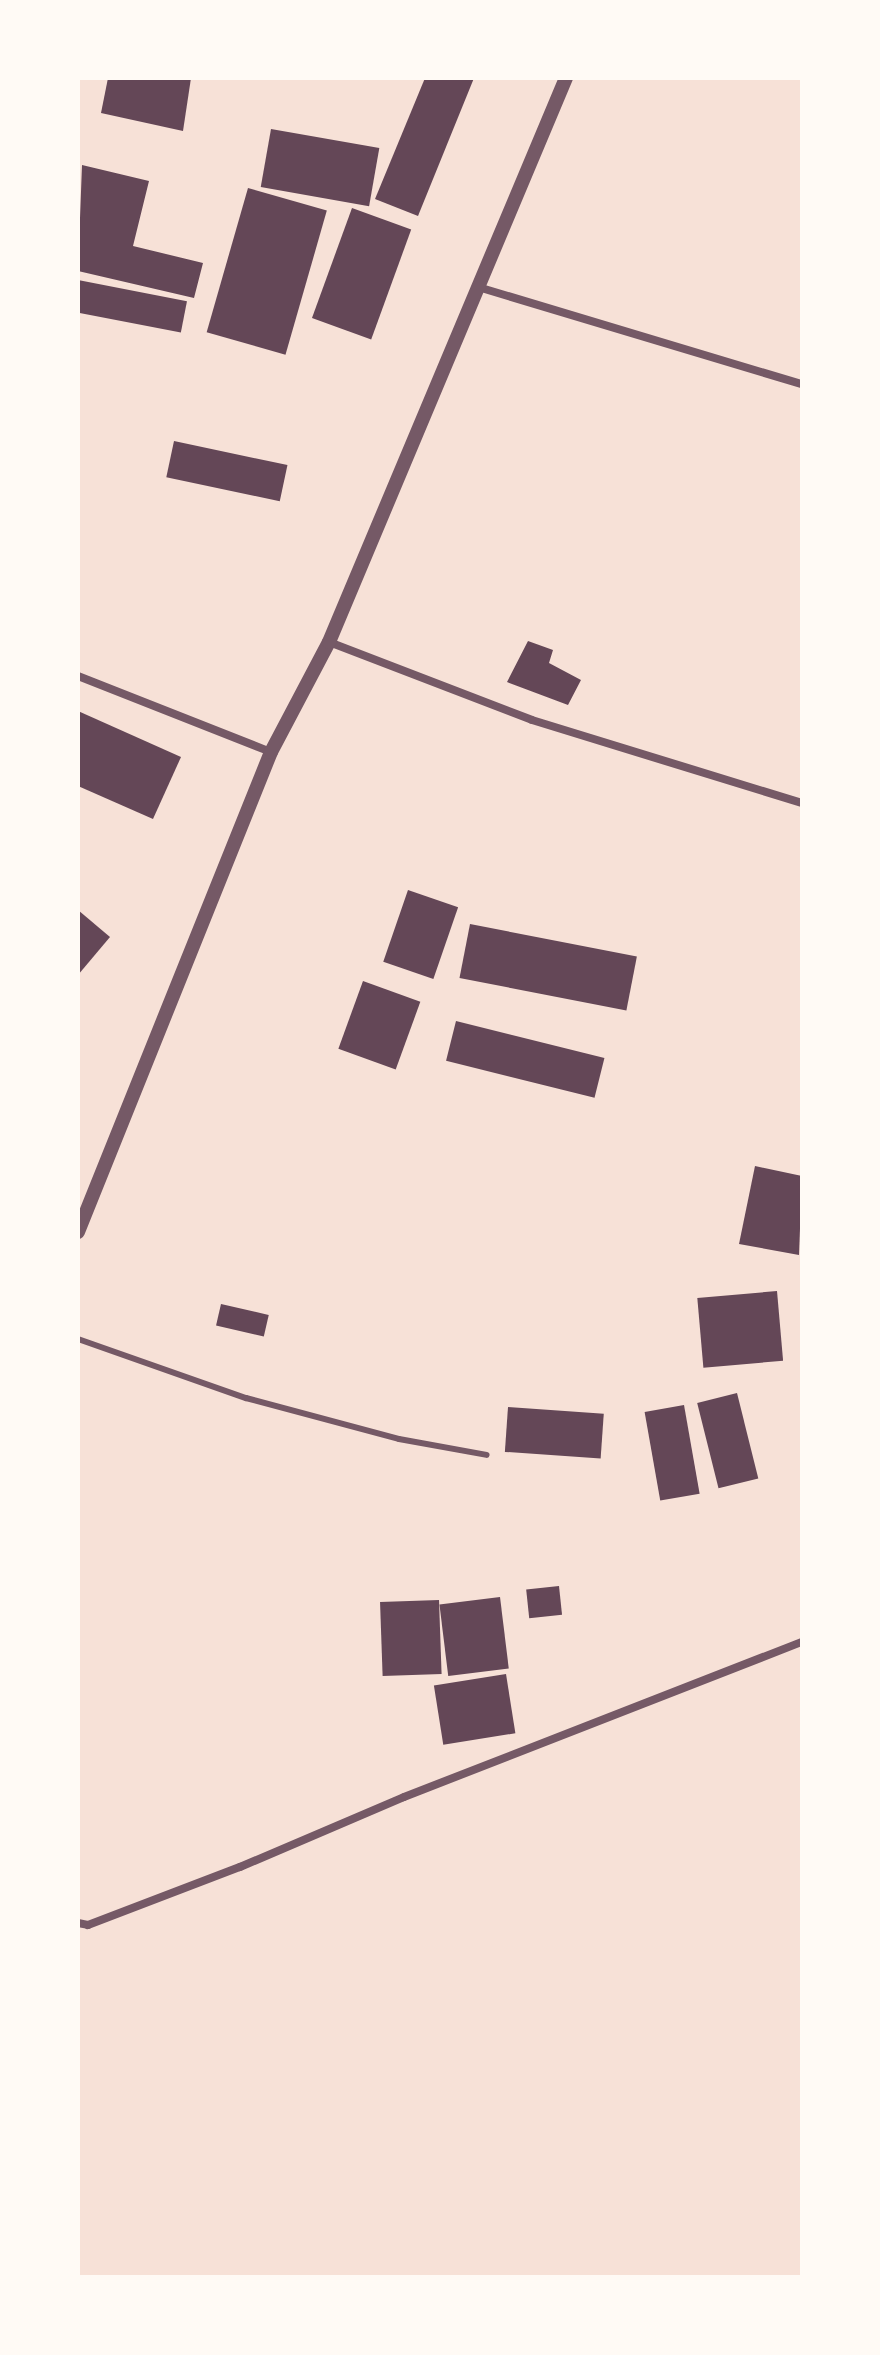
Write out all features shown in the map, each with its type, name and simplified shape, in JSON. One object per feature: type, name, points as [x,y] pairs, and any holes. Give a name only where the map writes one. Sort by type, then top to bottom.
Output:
[{"type":"street","points":[[78,1232],[271,752],[329,642],[566,78]]},
{"type":"street","points":[[478,287],[802,384]]},
{"type":"street","points":[[329,642],[532,720],[802,803]]},
{"type":"street","points":[[78,676],[271,752]]},
{"type":"street","points":[[78,1923],[88,1925],[212,1877],[802,1642]]},
{"type":"lane","points":[[78,1339],[246,1398],[399,1439],[487,1455]]},
{"type":"building","points":[[108,78],[191,78],[183,131],[101,113]]},
{"type":"building","points":[[425,78],[474,78],[418,216],[375,199]]},
{"type":"building","points":[[271,129],[379,148],[369,206],[261,187]]},
{"type":"building","points":[[82,165],[149,181],[133,246],[203,263],[194,298],[78,271]]},
{"type":"building","points":[[248,188],[327,211],[285,355],[207,332]]},
{"type":"building","points":[[352,208],[411,230],[371,339],[312,318]]},
{"type":"building","points":[[78,280],[187,301],[181,333],[78,313]]},
{"type":"building","points":[[174,441],[287,465],[280,501],[166,477]]},
{"type":"building","points":[[528,641],[553,650],[549,663],[581,680],[568,705],[507,682]]},
{"type":"building","points":[[78,711],[181,757],[153,819],[78,786]]},
{"type":"building","points":[[408,890],[458,907],[433,979],[383,962]]},
{"type":"building","points":[[78,910],[110,937],[78,975]]},
{"type":"building","points":[[470,924],[637,956],[626,1010],[460,978]]},
{"type":"building","points":[[363,981],[420,1002],[396,1070],[338,1049]]},
{"type":"building","points":[[456,1021],[604,1058],[595,1098],[446,1061]]},
{"type":"building","points":[[755,1166],[802,1176],[799,1255],[739,1244]]},
{"type":"building","points":[[777,1291],[783,1361],[703,1368],[697,1298]]},
{"type":"building","points":[[221,1304],[269,1315],[264,1336],[216,1325]]},
{"type":"building","points":[[737,1393],[758,1478],[719,1488],[697,1403]]},
{"type":"building","points":[[684,1405],[700,1494],[660,1501],[645,1412]]},
{"type":"building","points":[[508,1407],[604,1414],[601,1459],[505,1452]]},
{"type":"building","points":[[559,1586],[562,1615],[529,1618],[526,1589]]},
{"type":"building","points":[[500,1597],[509,1668],[448,1676],[439,1604]]},
{"type":"building","points":[[439,1600],[442,1674],[383,1676],[380,1602]]},
{"type":"building","points":[[506,1674],[515,1733],[443,1745],[434,1685]]}]
